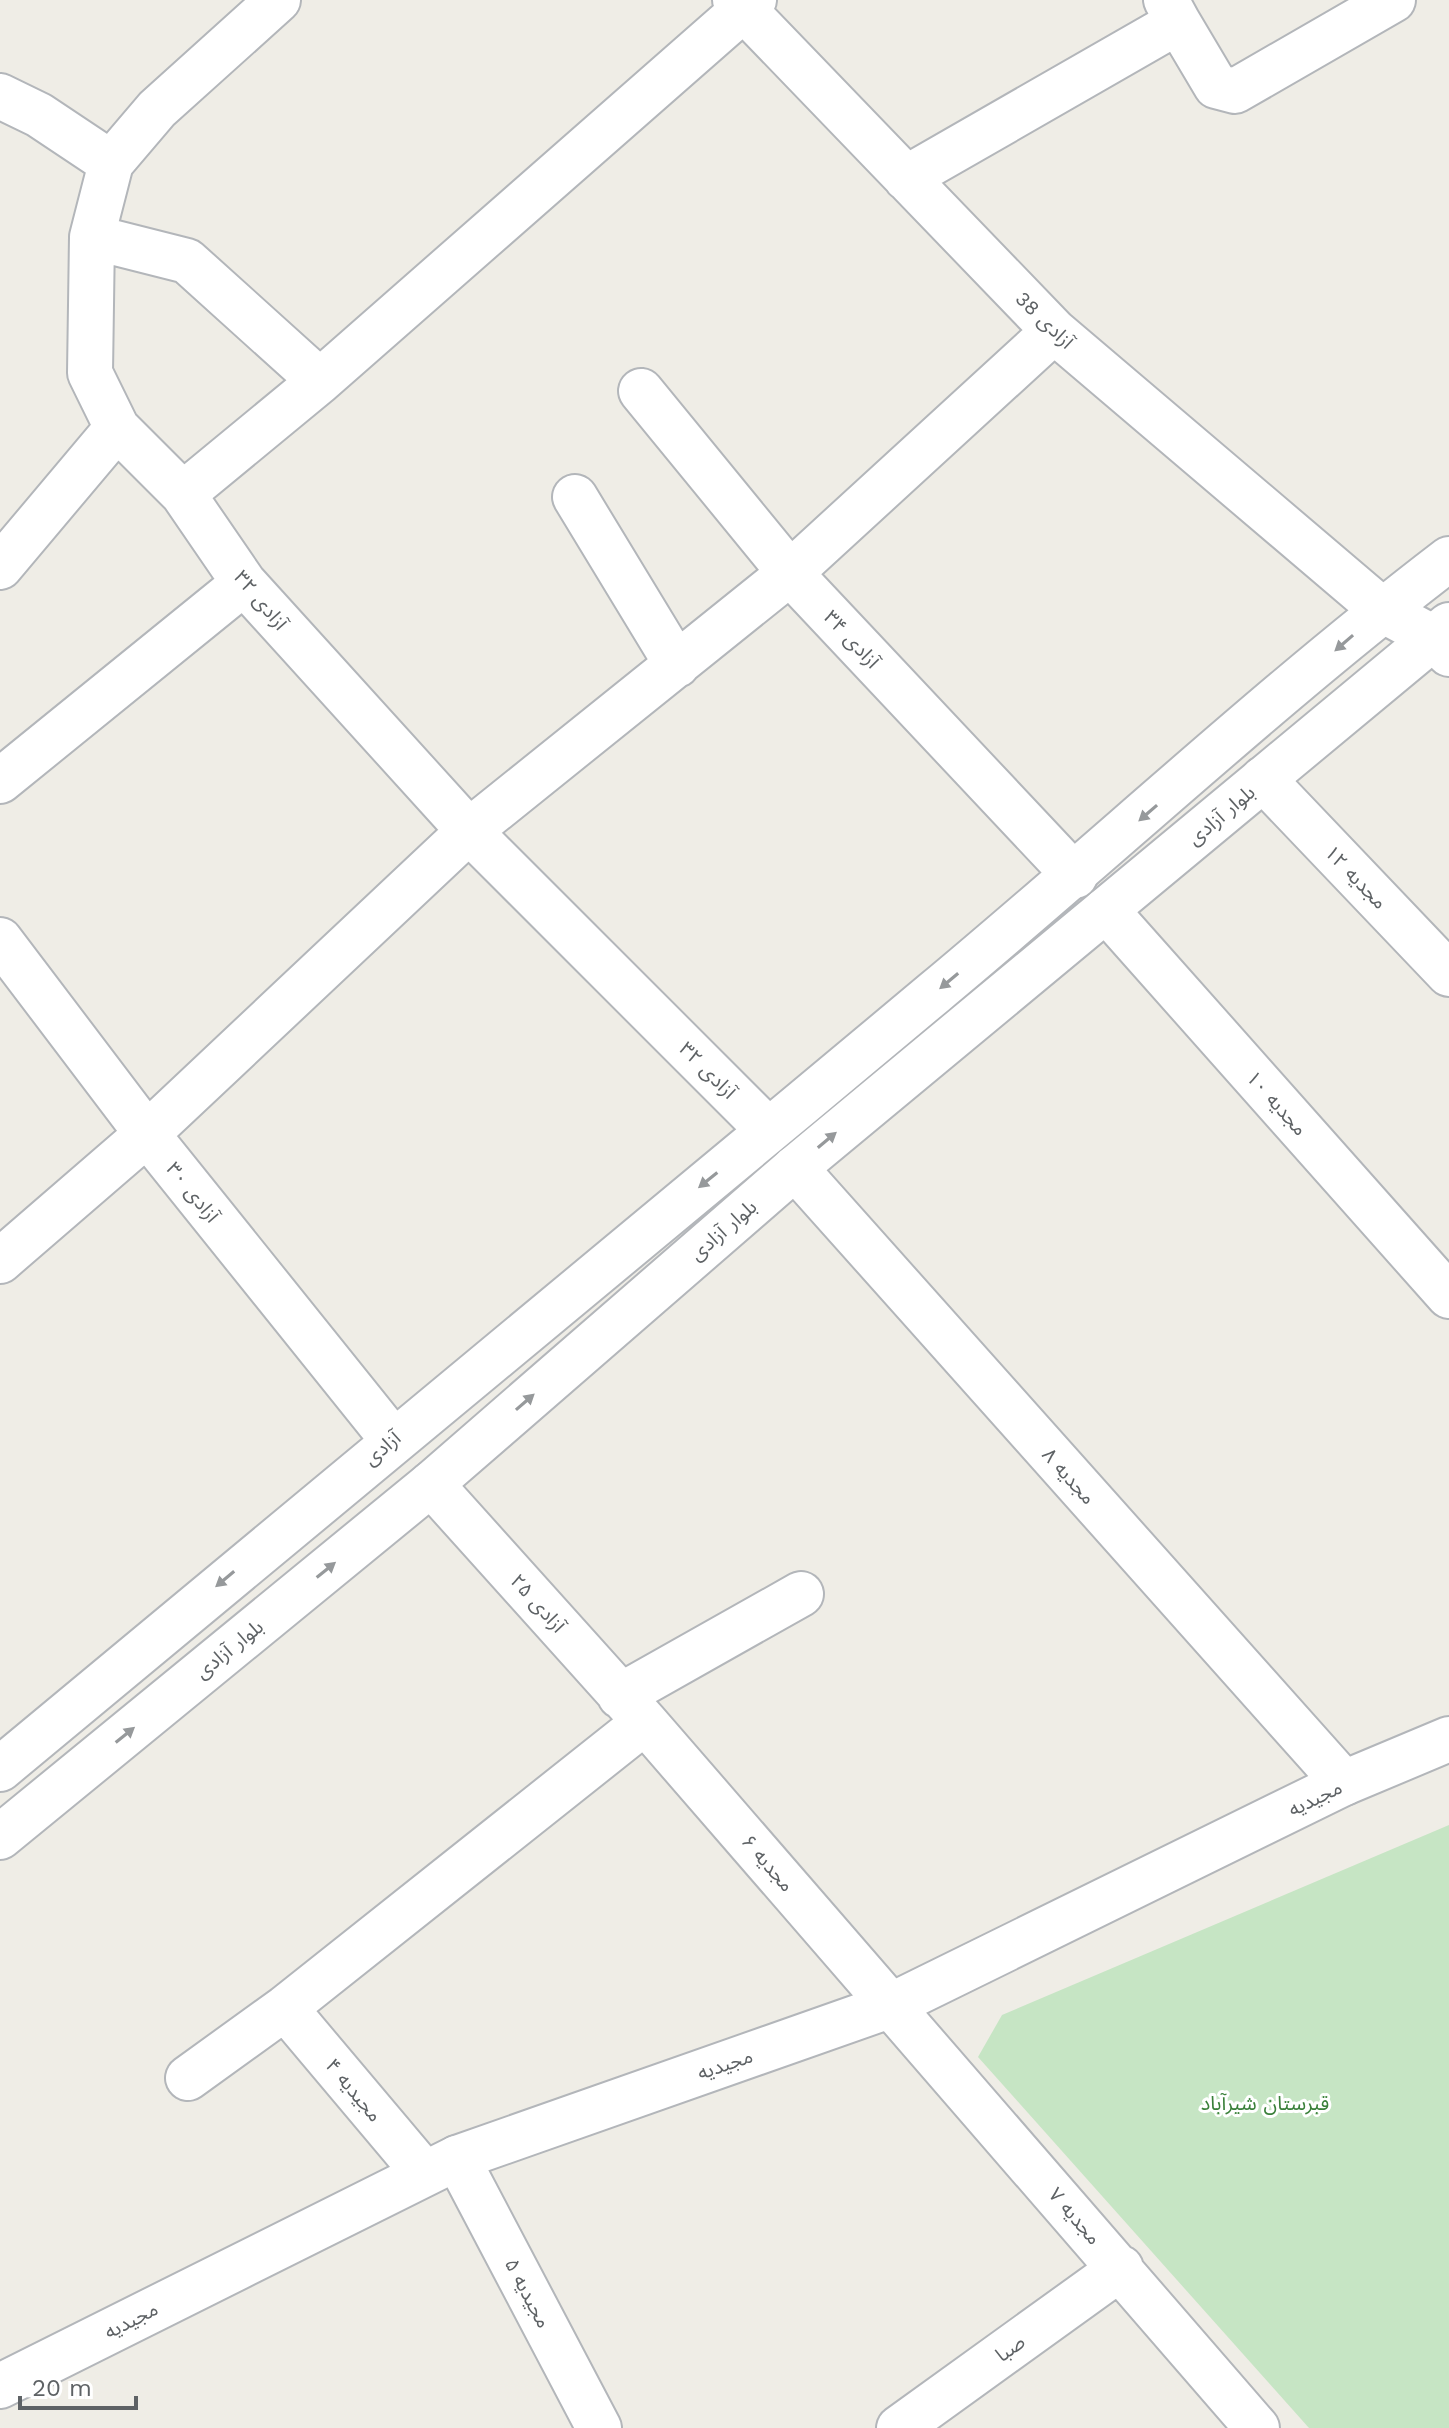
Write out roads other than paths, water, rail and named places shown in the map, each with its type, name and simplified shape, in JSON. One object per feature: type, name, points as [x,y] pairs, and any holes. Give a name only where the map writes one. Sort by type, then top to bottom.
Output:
[{"type":"street","name":"آزادی ۳۲","points":[[278,0],[157,109],[111,163],[92,237],[90,373],[117,428],[183,494],[244,583],[469,831],[768,1130]]},
{"type":"street","points":[[906,178],[1172,11],[1216,86],[1235,91],[1333,16],[1393,0]]},
{"type":"street","points":[[183,494],[320,381],[744,3]]},
{"type":"street","name":"آزادی 38","points":[[744,3],[906,178],[1054,331],[1382,610],[1444,639]]},
{"type":"street","points":[[0,96],[39,115],[111,163]]},
{"type":"street","points":[[92,237],[187,261],[320,381]]},
{"type":"street","points":[[0,1261],[147,1134],[469,831],[790,573],[1054,331]]},
{"type":"street","name":"آزادی ۳۴","points":[[641,391],[790,573],[1075,876]]},
{"type":"street","points":[[0,567],[117,428]]},
{"type":"street","points":[[575,497],[677,665]]},
{"type":"street","points":[[768,1130],[1075,876],[1382,610],[1449,559]]},
{"type":"street","points":[[0,781],[244,583]]},
{"type":"street","name":"بلوار آزادی","points":[[0,1837],[431,1484],[927,1056],[1263,779],[1444,639]]},
{"type":"street","name":"مجدیه ۱۲","points":[[1263,779],[1449,974]]},
{"type":"street","name":"مجدیه ۱۰","points":[[1106,910],[1449,1296]]},
{"type":"street","name":"آزادی ۳۰","points":[[0,940],[147,1134],[392,1439]]},
{"type":"street","points":[[898,1024],[927,1056]]},
{"type":"street","name":"آزادی","points":[[0,1769],[392,1439],[768,1130]]},
{"type":"street","name":"مجدیه ۸","points":[[795,1168],[1344,1783]]},
{"type":"street","name":"آزادی ۲۵","points":[[431,1484],[632,1709]]},
{"type":"street","points":[[188,2078],[285,2008],[632,1709],[801,1594]]},
{"type":"street","name":"مجدیه ۶","points":[[632,1709],[892,2005]]},
{"type":"street","points":[[45,1731],[82,1770]]},
{"type":"street","name":"مجیدیه","points":[[0,2386],[440,2165],[892,2005],[1344,1783],[1449,1739]]},
{"type":"street","name":"مجدیه ۷","points":[[892,2005],[1257,2428]]},
{"type":"street","name":"مجیدیه ۴","points":[[285,2008],[440,2165]]},
{"type":"street","name":"مجیدیه ۵","points":[[440,2165],[599,2428]]},
{"type":"street","name":"صبا","points":[[899,2428],[1121,2268]]},
{"type":"park label","name":"قبرستان شیرآباد","points":[[1265,2103]]}]
